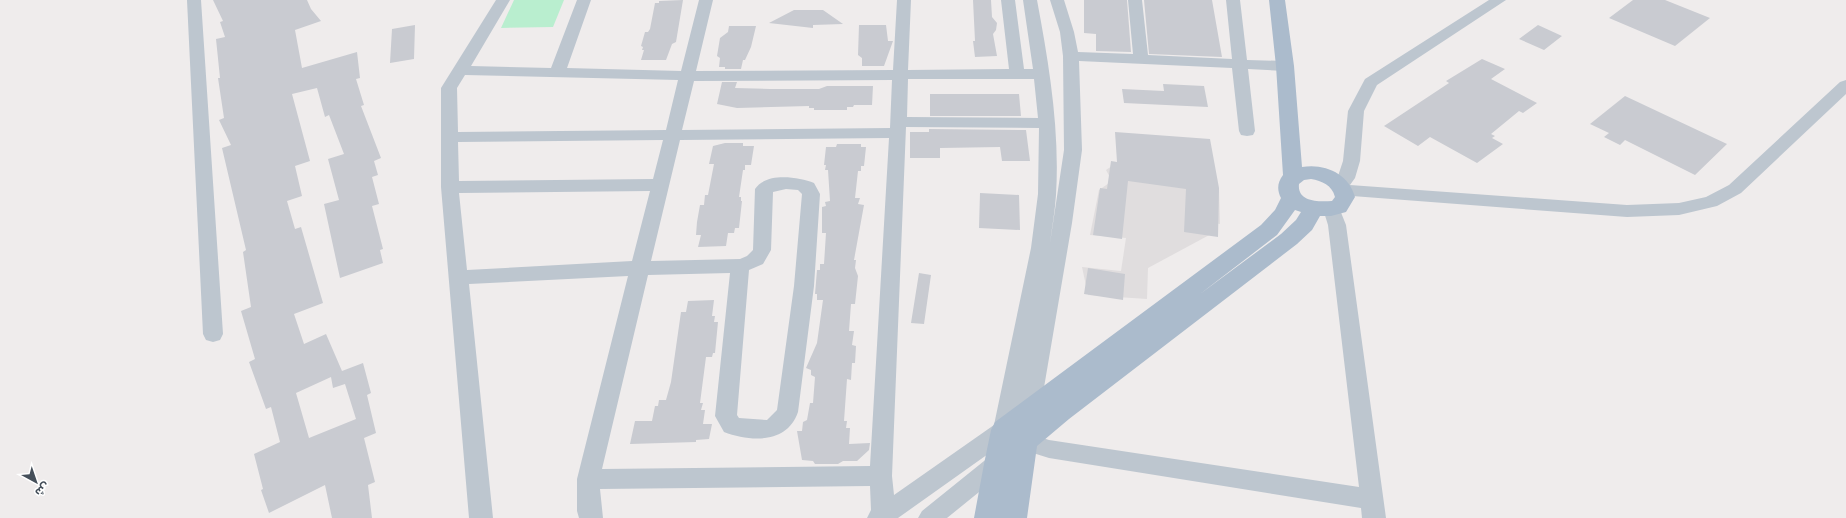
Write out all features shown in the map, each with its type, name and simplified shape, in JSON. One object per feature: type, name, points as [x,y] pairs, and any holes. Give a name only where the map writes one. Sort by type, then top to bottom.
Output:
[{"type":"main road","points":[[988,518],[997,464],[1029,411],[1269,230],[1283,214],[1292,187],[1292,149],[1285,66],[1277,0]]},
{"type":"main road","points":[[1292,149],[1303,162],[1318,174]]},
{"type":"main road","points":[[1014,436],[1060,412],[1289,239],[1323,209],[1343,202],[1343,188],[1327,176],[1304,173],[1292,187]]},
{"type":"main road","points":[[1292,187],[1305,206],[1323,209]]},
{"type":"main road","points":[[1013,518],[1014,436]]},
{"type":"street","points":[[194,0],[212,334]]},
{"type":"street","points":[[481,518],[460,277],[450,187],[449,88],[503,0]]},
{"type":"street","points":[[557,73],[584,0]]},
{"type":"street","points":[[590,518],[588,511],[588,479],[706,0]]},
{"type":"street","points":[[881,516],[881,476],[902,76],[904,0]]},
{"type":"street","points":[[1008,0],[1017,74]]},
{"type":"street","points":[[1014,436],[1044,220],[1048,170],[1047,123],[1030,0]]},
{"type":"street","points":[[1029,411],[1070,179],[1073,150],[1071,56],[1067,32],[1057,0]]},
{"type":"street","points":[[1135,0],[1141,58]]},
{"type":"street","points":[[1232,0],[1247,131]]},
{"type":"street","points":[[1499,0],[1371,82],[1361,98],[1355,113],[1350,172],[1343,188],[1627,211],[1679,209],[1711,202],[1735,189],[1846,85]]},
{"type":"street","points":[[1071,56],[1141,58],[1285,66]]},
{"type":"street","points":[[460,70],[687,76],[902,76],[1041,74]]},
{"type":"street","points":[[450,137],[672,136],[1047,123]]},
{"type":"street","points":[[460,277],[640,268],[740,266],[752,263],[759,258],[762,250],[764,189],[772,185],[782,183],[800,183],[808,187],[811,194],[804,286],[786,416],[779,424],[769,428],[750,431],[732,426],[726,416],[740,266]]},
{"type":"street","points":[[450,187],[660,185]]},
{"type":"street","points":[[1014,436],[1049,449],[1373,508],[1337,225],[1323,209]]},
{"type":"street","points":[[881,516],[1014,436]]},
{"type":"street","points":[[930,518],[997,464]]},
{"type":"street","points":[[588,479],[881,476]]},
{"type":"shaded area","points":[[1112,166],[1219,189],[1220,224],[1214,223],[1213,233],[1148,268],[1147,299],[1088,295],[1082,267],[1121,271],[1126,238],[1090,235],[1099,190],[1112,181],[1106,170]]},
{"type":"green space","points":[[514,0],[564,0],[553,27],[501,28]]},
{"type":"building","points":[[213,0],[307,0],[311,9],[321,21],[295,30],[302,68],[357,52],[360,78],[356,79],[364,105],[361,106],[381,158],[374,161],[378,175],[372,177],[379,204],[372,206],[383,249],[380,250],[383,263],[340,278],[324,204],[339,200],[328,159],[344,154],[329,115],[325,117],[317,88],[292,94],[310,161],[295,166],[302,196],[287,201],[295,229],[301,227],[323,303],[294,314],[304,344],[326,334],[342,371],[363,363],[371,393],[367,395],[376,433],[364,438],[375,482],[368,485],[372,518],[332,518],[325,485],[269,513],[261,490],[263,489],[254,454],[280,442],[271,407],[266,409],[249,362],[255,359],[241,311],[251,307],[243,252],[246,250],[222,148],[231,145],[219,120],[224,118],[218,78],[220,78],[216,39],[225,37],[220,22],[223,21]],"holes":[[[331,377],[333,388],[345,384],[356,419],[309,438],[296,393]]]},
{"type":"building","points":[[683,0],[676,42],[672,44],[666,60],[641,60],[644,50],[642,50],[643,47],[641,46],[645,32],[648,32],[650,29],[655,3],[659,3],[659,1]]},
{"type":"building","points":[[973,0],[991,0],[992,17],[997,23],[996,30],[993,34],[997,56],[975,57],[973,41],[975,41]]},
{"type":"building","points":[[1084,0],[1127,0],[1131,52],[1096,51],[1096,34],[1084,33]]},
{"type":"building","points":[[1144,0],[1212,0],[1222,57],[1149,54]]},
{"type":"building","points":[[1633,0],[1665,0],[1710,18],[1675,46],[1609,18]]},
{"type":"building","points":[[794,10],[823,10],[843,24],[813,25],[813,28],[769,23]]},
{"type":"building","points":[[415,25],[414,59],[390,63],[392,29]]},
{"type":"building","points":[[859,25],[886,25],[888,41],[893,41],[884,66],[862,66],[862,58],[858,55]]},
{"type":"building","points":[[1538,25],[1562,36],[1544,50],[1519,39]]},
{"type":"building","points":[[729,26],[756,26],[751,47],[745,60],[743,60],[741,69],[725,69],[725,67],[719,67],[720,58],[717,56],[720,38],[728,32]]},
{"type":"building","points":[[1482,59],[1505,69],[1491,79],[1537,103],[1523,113],[1519,111],[1491,134],[1495,136],[1492,138],[1503,144],[1477,163],[1430,137],[1418,146],[1384,126],[1449,83],[1446,81]]},
{"type":"building","points":[[722,82],[737,82],[735,88],[770,89],[819,89],[827,86],[873,86],[872,105],[854,105],[853,107],[847,107],[847,110],[814,110],[814,108],[809,108],[809,106],[737,108],[717,104]]},
{"type":"building","points":[[1163,84],[1204,86],[1208,107],[1124,103],[1122,89],[1164,91]]},
{"type":"building","points":[[930,94],[1019,94],[1021,116],[930,116]]},
{"type":"building","points":[[1625,96],[1727,144],[1695,175],[1625,140],[1620,145],[1604,137],[1609,133],[1590,124]]},
{"type":"building","points":[[929,129],[1026,130],[1030,161],[1002,161],[1000,147],[940,148],[940,158],[910,158],[910,132],[929,132]]},
{"type":"building","points":[[1115,132],[1210,139],[1219,188],[1218,237],[1184,232],[1186,189],[1128,181],[1122,239],[1093,235],[1100,188],[1107,189],[1111,161],[1117,162]]},
{"type":"building","points":[[725,143],[743,143],[743,146],[754,146],[751,165],[745,165],[745,170],[743,170],[739,197],[741,197],[742,201],[739,228],[735,228],[734,233],[728,233],[726,246],[698,247],[701,235],[696,235],[697,222],[700,205],[704,205],[705,195],[708,195],[714,164],[709,164],[713,146]]},
{"type":"building","points":[[837,144],[861,144],[861,147],[866,147],[864,166],[861,166],[861,171],[858,171],[855,198],[860,198],[858,204],[864,205],[854,260],[856,260],[855,268],[858,276],[855,304],[851,304],[849,331],[854,331],[852,345],[856,346],[855,363],[852,363],[851,380],[847,379],[844,421],[847,421],[846,428],[850,428],[849,444],[870,443],[869,450],[857,461],[843,461],[838,464],[815,464],[813,461],[802,460],[797,431],[802,431],[803,422],[807,420],[810,403],[813,403],[815,377],[811,375],[811,370],[806,368],[817,343],[823,300],[817,300],[817,294],[815,294],[817,270],[820,270],[820,264],[824,264],[826,233],[822,233],[822,207],[826,206],[825,202],[830,201],[828,170],[825,170],[826,165],[824,165],[826,147],[836,147]]},
{"type":"building","points":[[980,193],[1019,195],[1020,230],[979,228]]},
{"type":"building","points":[[1088,268],[1125,274],[1123,300],[1084,294]]},
{"type":"building","points":[[919,273],[931,275],[924,324],[911,323]]},
{"type":"building","points":[[714,300],[712,316],[715,316],[714,322],[718,322],[715,353],[713,353],[712,357],[706,357],[700,403],[703,403],[701,410],[705,410],[703,424],[712,424],[709,439],[696,440],[696,442],[630,444],[635,421],[652,421],[655,406],[658,406],[659,400],[666,400],[671,382],[681,312],[686,312],[688,301]]}]
